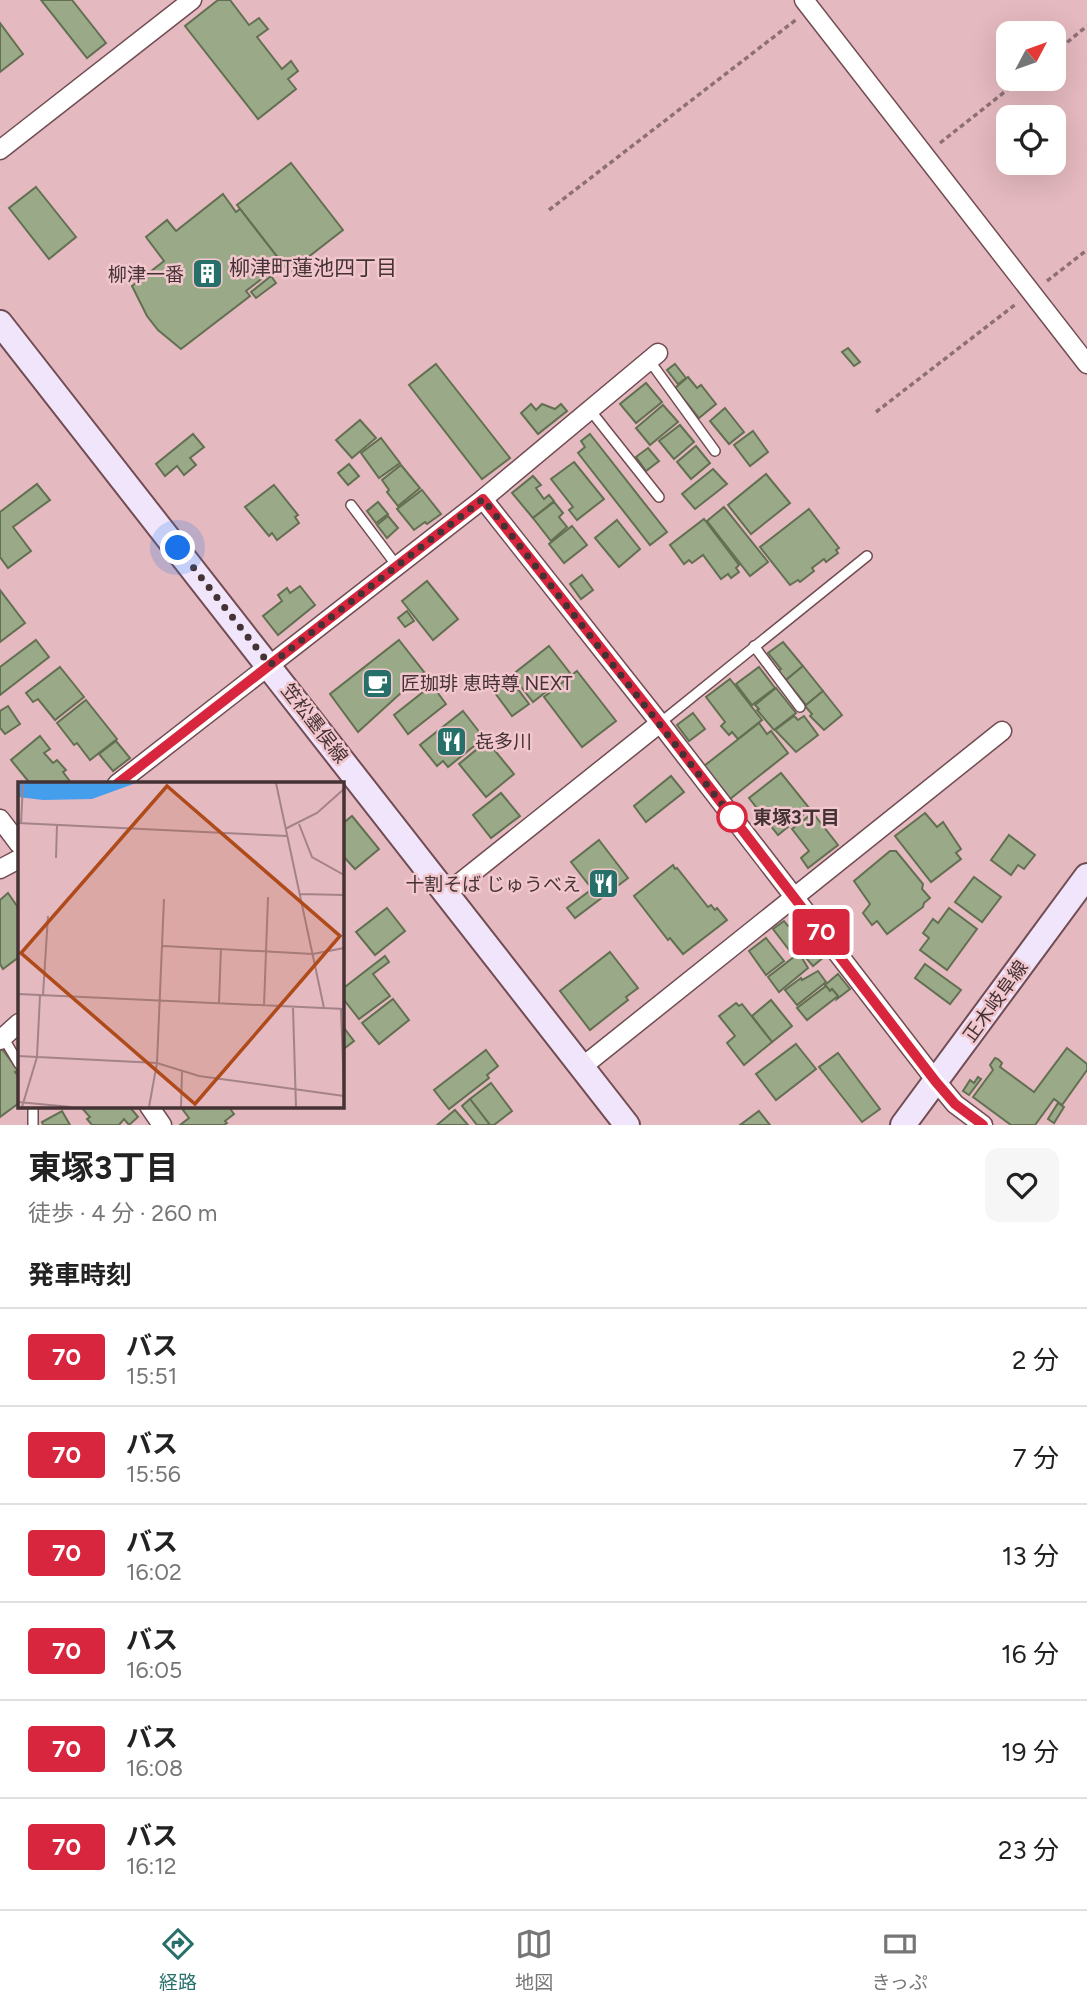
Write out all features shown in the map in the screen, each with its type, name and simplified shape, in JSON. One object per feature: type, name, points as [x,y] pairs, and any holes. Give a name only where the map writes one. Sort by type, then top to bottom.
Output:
[{"type":"main road","name":"笠松墨俣線","points":[[0,323],[627,1125]]},
{"type":"main road","name":"正木岐阜線","points":[[902,1125],[1087,876]]},
{"type":"street","points":[[0,149],[192,0]]},
{"type":"street","points":[[808,4],[1087,364]]},
{"type":"street","points":[[120,782],[483,499],[654,357]]},
{"type":"street","points":[[483,499],[660,723],[936,1082],[955,1104],[983,1125]]},
{"type":"street","points":[[447,893],[660,723]]},
{"type":"street","points":[[582,1067],[1002,731]]},
{"type":"street","points":[[0,819],[18,843]]},
{"type":"street","points":[[0,869],[18,860]]},
{"type":"street","points":[[2,1039],[18,1024]]},
{"type":"street","points":[[150,1108],[162,1125]]},
{"type":"lane","points":[[654,357],[715,451]]},
{"type":"lane","points":[[590,410],[659,497]]},
{"type":"lane","points":[[351,505],[397,566]]},
{"type":"lane","points":[[660,723],[867,556]]},
{"type":"lane","points":[[754,646],[800,707]]},
{"type":"lane","points":[[2,1039],[18,1063]]},
{"type":"path","points":[[549,210],[808,4]]},
{"type":"path","points":[[1066,43],[1087,26]]},
{"type":"path","points":[[924,155],[1006,91]]},
{"type":"path","points":[[876,412],[1087,250]]},
{"type":"building","points":[[41,0],[72,0],[106,43],[87,58]]},
{"type":"building","points":[[218,0],[230,0],[249,25],[259,18],[268,29],[257,37],[282,69],[291,61],[298,71],[288,79],[296,89],[258,119],[185,26]]},
{"type":"building","points":[[0,23],[23,54],[0,72]]},
{"type":"building","points":[[291,163],[343,230],[289,272],[237,205]]},
{"type":"building","points":[[36,187],[76,237],[49,259],[9,208]]},
{"type":"building","name":"柳津一番","points":[[223,194],[236,212],[240,209],[282,263],[246,291],[250,296],[181,349],[158,330],[147,316],[132,286],[164,261],[146,237],[167,220],[176,231]]},
{"type":"building","points":[[271,276],[276,283],[256,298],[251,292]]},
{"type":"building","points":[[848,348],[860,362],[854,366],[842,352]]},
{"type":"building","points":[[436,364],[510,458],[482,479],[409,385]]},
{"type":"building","points":[[675,364],[686,378],[678,384],[667,370]]},
{"type":"building","points":[[688,377],[697,388],[701,385],[716,404],[699,418],[675,388]]},
{"type":"building","points":[[646,383],[662,402],[636,423],[620,404]]},
{"type":"building","points":[[531,404],[536,410],[542,404],[555,409],[561,404],[567,411],[538,434],[521,413]]},
{"type":"building","points":[[663,405],[678,422],[650,445],[636,428]]},
{"type":"building","points":[[725,408],[744,432],[729,444],[710,421]]},
{"type":"building","points":[[360,420],[376,438],[352,458],[336,440]]},
{"type":"building","points":[[680,425],[694,442],[674,459],[659,441]]},
{"type":"building","points":[[753,431],[768,452],[750,466],[734,445]]},
{"type":"building","points":[[193,434],[204,447],[190,458],[196,465],[184,475],[177,466],[165,476],[156,464]]},
{"type":"building","points":[[590,434],[667,532],[650,545],[578,453],[585,447],[581,441]]},
{"type":"building","points":[[381,438],[400,463],[379,478],[361,453]]},
{"type":"building","points":[[696,446],[710,463],[691,479],[677,462]]},
{"type":"building","points":[[648,448],[659,461],[646,471],[636,457]]},
{"type":"building","points":[[574,462],[604,499],[577,520],[569,510],[573,507],[551,479]]},
{"type":"building","points":[[349,464],[359,476],[348,485],[338,473]]},
{"type":"building","points":[[401,465],[420,488],[398,506],[382,480]]},
{"type":"building","points":[[713,469],[727,484],[695,509],[682,494]]},
{"type":"building","points":[[766,474],[790,503],[751,534],[728,505]]},
{"type":"building","points":[[533,476],[541,485],[536,488],[544,499],[549,495],[554,501],[533,518],[512,493]]},
{"type":"building","points":[[37,484],[50,500],[13,527],[31,551],[8,568],[0,557],[0,512]]},
{"type":"building","points":[[274,485],[298,515],[295,517],[299,523],[277,540],[272,533],[269,536],[245,507]]},
{"type":"building","points":[[422,490],[441,514],[414,530],[397,509]]},
{"type":"building","points":[[378,502],[388,514],[376,523],[367,511]]},
{"type":"building","points":[[554,502],[563,513],[559,517],[567,527],[551,541],[533,518]]},
{"type":"building","points":[[724,507],[768,562],[750,576],[707,521]]},
{"type":"building","points":[[809,509],[839,548],[836,550],[838,553],[812,568],[814,571],[800,582],[798,580],[790,585],[760,547]]},
{"type":"building","points":[[388,516],[398,528],[387,538],[377,525]]},
{"type":"building","points":[[704,519],[739,565],[736,568],[739,572],[731,578],[728,574],[721,579],[703,555],[692,563],[689,560],[684,564],[670,545]]},
{"type":"building","points":[[617,520],[640,549],[619,567],[595,538]]},
{"type":"building","points":[[572,526],[587,545],[564,563],[549,544]]},
{"type":"building","points":[[582,575],[593,590],[581,599],[570,584]]},
{"type":"building","points":[[427,581],[458,619],[433,640],[402,601]]},
{"type":"building","points":[[300,586],[315,605],[278,635],[263,616],[282,601],[278,595],[287,588],[290,593]]},
{"type":"building","points":[[0,590],[25,623],[0,642]]},
{"type":"building","points":[[407,611],[414,621],[405,627],[398,618]]},
{"type":"building","points":[[36,640],[49,657],[0,695],[0,667]]},
{"type":"building","name":"匠珈琲 恵時尊 NEXT","points":[[399,640],[424,672],[358,732],[330,694]]},
{"type":"building","points":[[783,642],[803,666],[786,680],[768,653]]},
{"type":"building","points":[[549,646],[570,673],[533,702],[512,675]]},
{"type":"building","points":[[803,666],[823,691],[806,705],[786,680]]},
{"type":"building","points":[[60,667],[84,697],[55,720],[38,699],[33,702],[26,693]]},
{"type":"building","points":[[759,667],[775,688],[752,705],[736,684]]},
{"type":"building","points":[[577,671],[616,721],[582,747],[544,697]]},
{"type":"building","points":[[730,679],[762,720],[738,739],[732,732],[729,735],[721,726],[725,722],[706,697]]},
{"type":"building","points":[[511,680],[529,704],[512,716],[495,693]]},
{"type":"building","points":[[432,685],[446,704],[408,734],[394,715]]},
{"type":"building","points":[[776,688],[796,713],[774,730],[755,705]]},
{"type":"building","points":[[823,691],[842,715],[824,730],[810,716],[812,714],[805,706]]},
{"type":"building","points":[[86,700],[117,739],[90,760],[57,723]]},
{"type":"building","points":[[8,706],[20,724],[5,734],[0,728],[0,711]]},
{"type":"building","name":"㐂多川","points":[[463,711],[484,738],[448,767],[443,761],[437,766],[420,745]]},
{"type":"building","points":[[693,713],[705,729],[689,741],[677,725]]},
{"type":"building","points":[[794,716],[798,720],[804,716],[818,735],[796,752],[775,730]]},
{"type":"building","points":[[759,723],[767,734],[771,731],[788,753],[730,799],[704,766]]},
{"type":"building","points":[[40,736],[50,749],[44,753],[53,763],[57,760],[66,770],[63,772],[70,782],[29,782],[11,760]]},
{"type":"building","points":[[116,741],[130,758],[113,771],[99,754]]},
{"type":"building","points":[[487,741],[514,774],[486,797],[459,764]]},
{"type":"building","points":[[781,773],[810,809],[778,835],[749,798]]},
{"type":"building","points":[[671,776],[684,792],[646,822],[634,806]]},
{"type":"building","points":[[501,793],[520,816],[491,838],[473,815]]},
{"type":"building","points":[[813,813],[838,845],[808,868],[801,858],[809,851],[792,829]]},
{"type":"building","points":[[925,813],[937,827],[943,822],[961,849],[956,853],[961,859],[931,882],[895,836]]},
{"type":"building","points":[[352,816],[379,849],[355,869],[345,858],[343,860],[343,823]]},
{"type":"building","points":[[1009,835],[1035,855],[1024,869],[1018,865],[1011,875],[991,860]]},
{"type":"building","name":"十割そば じゅうべえ","points":[[599,840],[628,878],[575,918],[567,908],[592,889],[571,862]]},
{"type":"building","points":[[890,851],[896,851],[923,884],[922,889],[930,898],[923,907],[887,934],[877,921],[872,925],[863,913],[870,904],[854,881]]},
{"type":"building","points":[[673,865],[708,907],[711,905],[715,910],[717,908],[727,920],[683,954],[670,938],[668,940],[634,896]]},
{"type":"building","points":[[974,877],[1001,897],[982,922],[955,902]]},
{"type":"building","points":[[8,893],[18,905],[18,958],[3,969],[0,964],[0,900]]},
{"type":"building","points":[[387,908],[405,931],[375,955],[356,932]]},
{"type":"building","points":[[949,908],[977,929],[947,970],[920,950],[929,938],[923,933],[933,919],[938,923]]},
{"type":"building","points":[[784,921],[788,926],[793,923],[796,927],[798,925],[810,941],[793,955],[773,929]]},
{"type":"building","points":[[766,938],[784,961],[766,975],[749,951]]},
{"type":"building","points":[[813,941],[825,956],[813,966],[800,951]]},
{"type":"building","points":[[610,952],[638,988],[626,997],[628,1000],[590,1030],[560,991]]},
{"type":"building","points":[[799,953],[808,968],[779,992],[768,977]]},
{"type":"building","points":[[385,956],[389,962],[373,974],[390,996],[359,1019],[343,999],[343,988]]},
{"type":"building","points":[[925,964],[961,990],[950,1004],[915,978]]},
{"type":"building","points":[[818,971],[826,982],[797,1005],[785,990],[801,978],[802,980]]},
{"type":"building","points":[[838,974],[850,989],[837,999],[838,996],[832,989],[830,991],[825,985]]},
{"type":"building","points":[[826,986],[838,996],[807,1020],[797,1008]]},
{"type":"building","points":[[393,999],[409,1020],[379,1044],[362,1023]]},
{"type":"building","points":[[771,1000],[792,1026],[772,1042],[752,1016]]},
{"type":"building","points":[[736,1003],[739,1006],[742,1004],[772,1042],[744,1065],[727,1043],[735,1036],[719,1016]]},
{"type":"building","points":[[343,1027],[354,1041],[343,1049]]},
{"type":"building","points":[[796,1044],[816,1069],[776,1100],[756,1074]]},
{"type":"building","points":[[1067,1048],[1087,1064],[1087,1070],[1062,1105],[1054,1099],[1035,1125],[1011,1125],[973,1097],[993,1070],[990,1065],[995,1058],[1002,1063],[1000,1067],[1034,1092]]},
{"type":"building","points":[[2,1049],[18,1070],[15,1072],[18,1076],[18,1104],[0,1117]]},
{"type":"building","points":[[486,1050],[498,1066],[487,1075],[489,1078],[449,1109],[434,1090]]},
{"type":"building","points":[[838,1053],[880,1109],[862,1122],[819,1067]]},
{"type":"building","points":[[978,1077],[981,1079],[969,1095],[963,1091],[970,1080],[974,1083]]},
{"type":"building","points":[[491,1083],[512,1111],[494,1125],[490,1125],[470,1099]]},
{"type":"building","points":[[470,1099],[490,1125],[477,1125],[462,1106]]},
{"type":"building","points":[[1058,1103],[1064,1107],[1054,1123],[1048,1119]]},
{"type":"building","points":[[82,1108],[131,1108],[138,1117],[129,1125],[124,1119],[119,1125],[92,1125],[87,1119],[90,1117]]},
{"type":"building","points":[[230,1108],[234,1114],[224,1125],[180,1125],[189,1118],[183,1110]]},
{"type":"building","points":[[455,1110],[468,1125],[437,1125]]},
{"type":"building","points":[[62,1111],[70,1125],[43,1125],[42,1122]]},
{"type":"building","points":[[759,1111],[770,1125],[740,1125]]},
{"type":"bus line","name":"70","points":[[120,782],[483,499],[660,723],[936,1082],[955,1104],[983,1125]]},
{"type":"place","name":"柳津一番","points":[[207,274]]},
{"type":"place","name":"匠珈琲 恵時尊 NEXT","points":[[378,683]]},
{"type":"place","name":"㐂多川","points":[[452,741]]},
{"type":"place","name":"東塚3丁目","points":[[732,817]]},
{"type":"place","name":"十割そば じゅうべえ","points":[[604,884]]},
{"type":"district","name":"柳津町蓮池四丁目","points":[[313,268]]},
{"type":"route","points":[[178,548],[270,665],[483,499],[732,817]]}]
